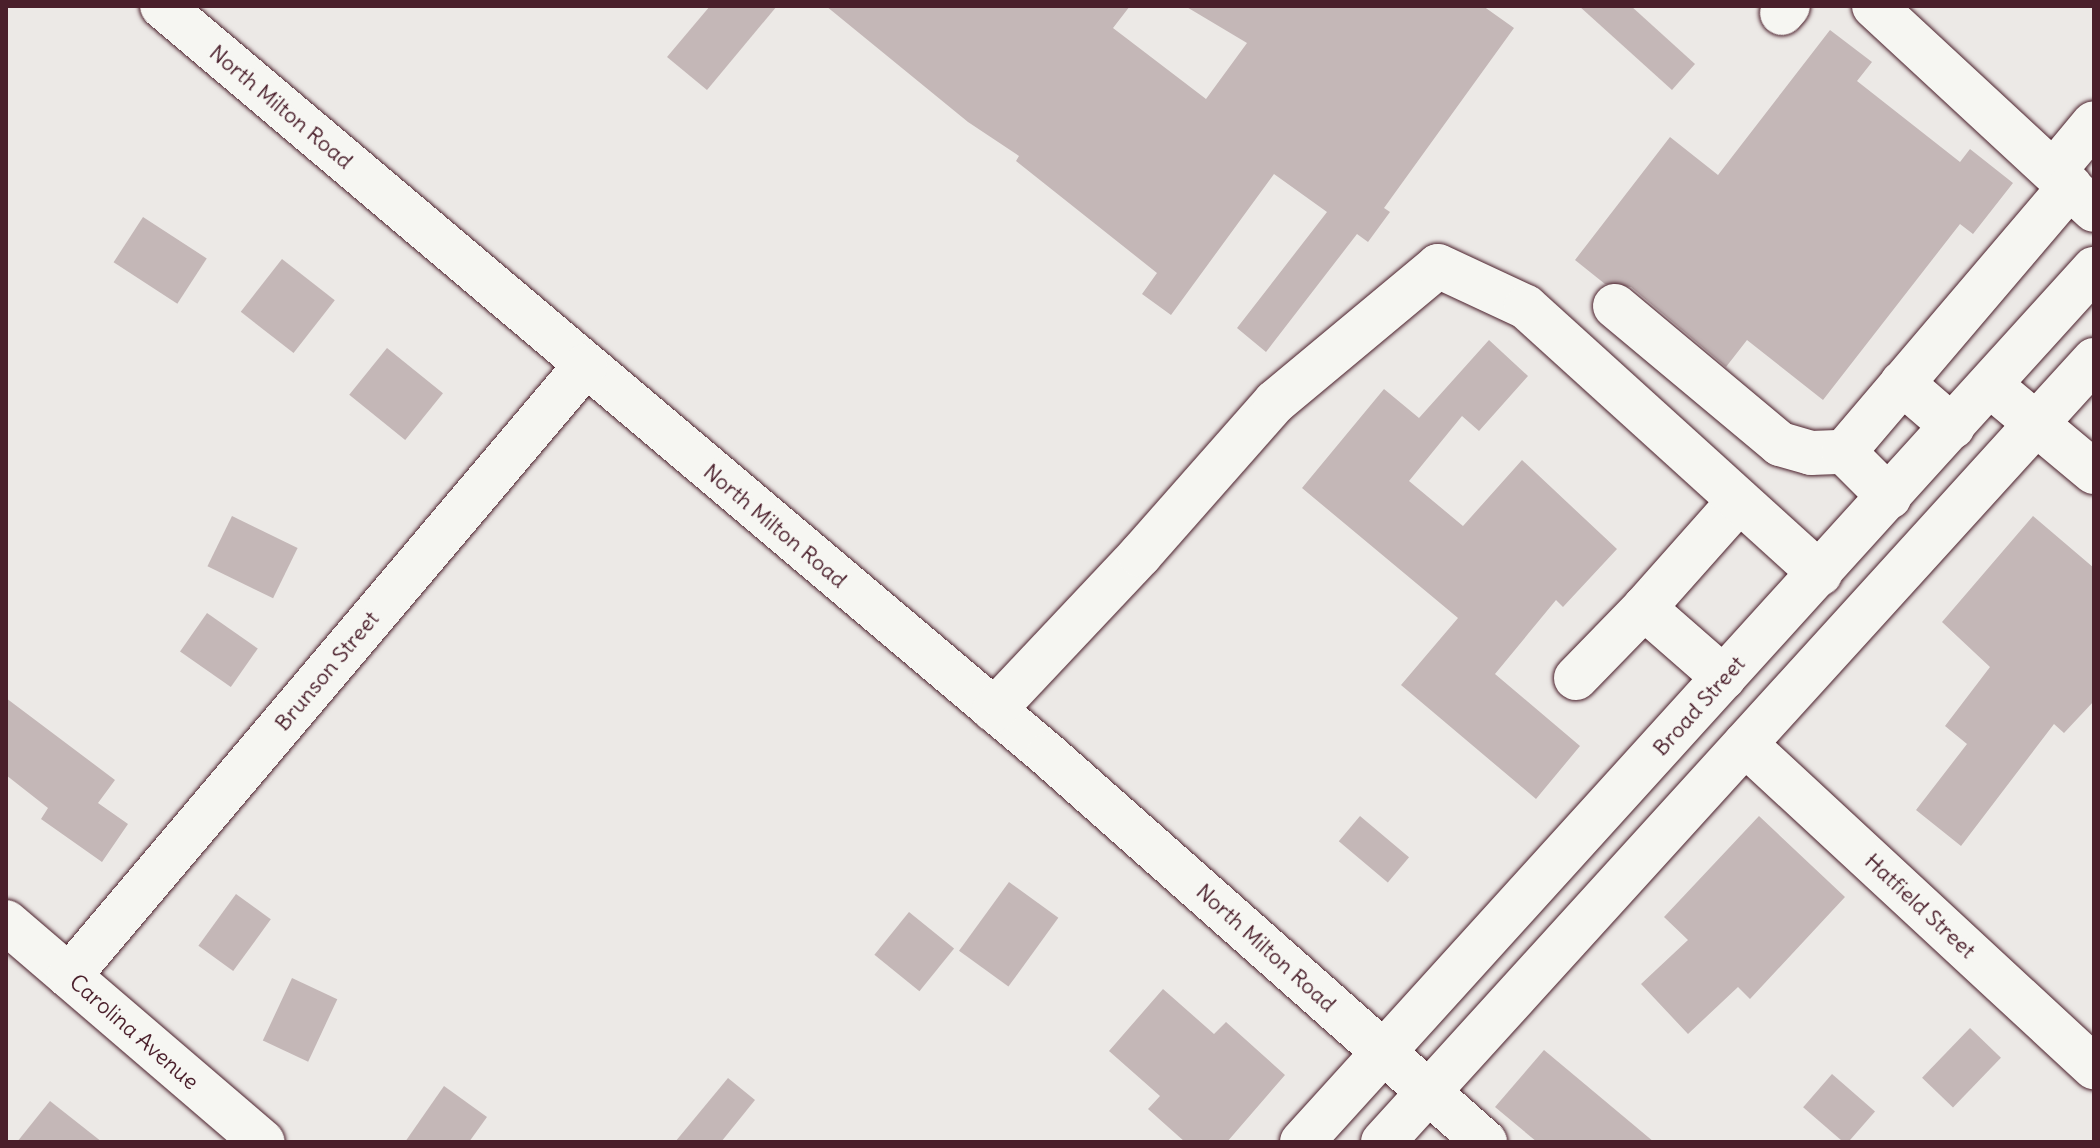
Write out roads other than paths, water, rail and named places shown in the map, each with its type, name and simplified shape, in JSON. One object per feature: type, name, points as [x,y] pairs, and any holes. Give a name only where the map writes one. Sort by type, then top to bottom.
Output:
[{"type":"street","name":"North Milton Road","points":[[162,6],[994,710],[1485,1142]]},
{"type":"street","points":[[1874,6],[2072,189]]},
{"type":"street","points":[[1844,452],[2072,189],[2094,123]]},
{"type":"street","points":[[994,710],[1140,555],[1275,402],[1438,266],[1526,307],[1820,574]]},
{"type":"street","name":"Broad Street","points":[[1302,1142],[2094,269]]},
{"type":"street","points":[[1615,306],[1780,444],[1811,453],[1844,452],[1889,497]]},
{"type":"street","points":[[1383,1142],[2094,360]]},
{"type":"street","name":"Brunson Street","points":[[69,976],[585,366]]},
{"type":"street","points":[[1902,383],[1953,427]]},
{"type":"street","points":[[1991,386],[2094,472]]},
{"type":"street","points":[[1576,678],[1644,608],[1739,501]]},
{"type":"street","points":[[1644,608],[1724,678]]},
{"type":"street","name":"Hatfield Street","points":[[1745,744],[2094,1067]]},
{"type":"street","name":"Carolina Avenue","points":[[6,922],[263,1142]]}]
